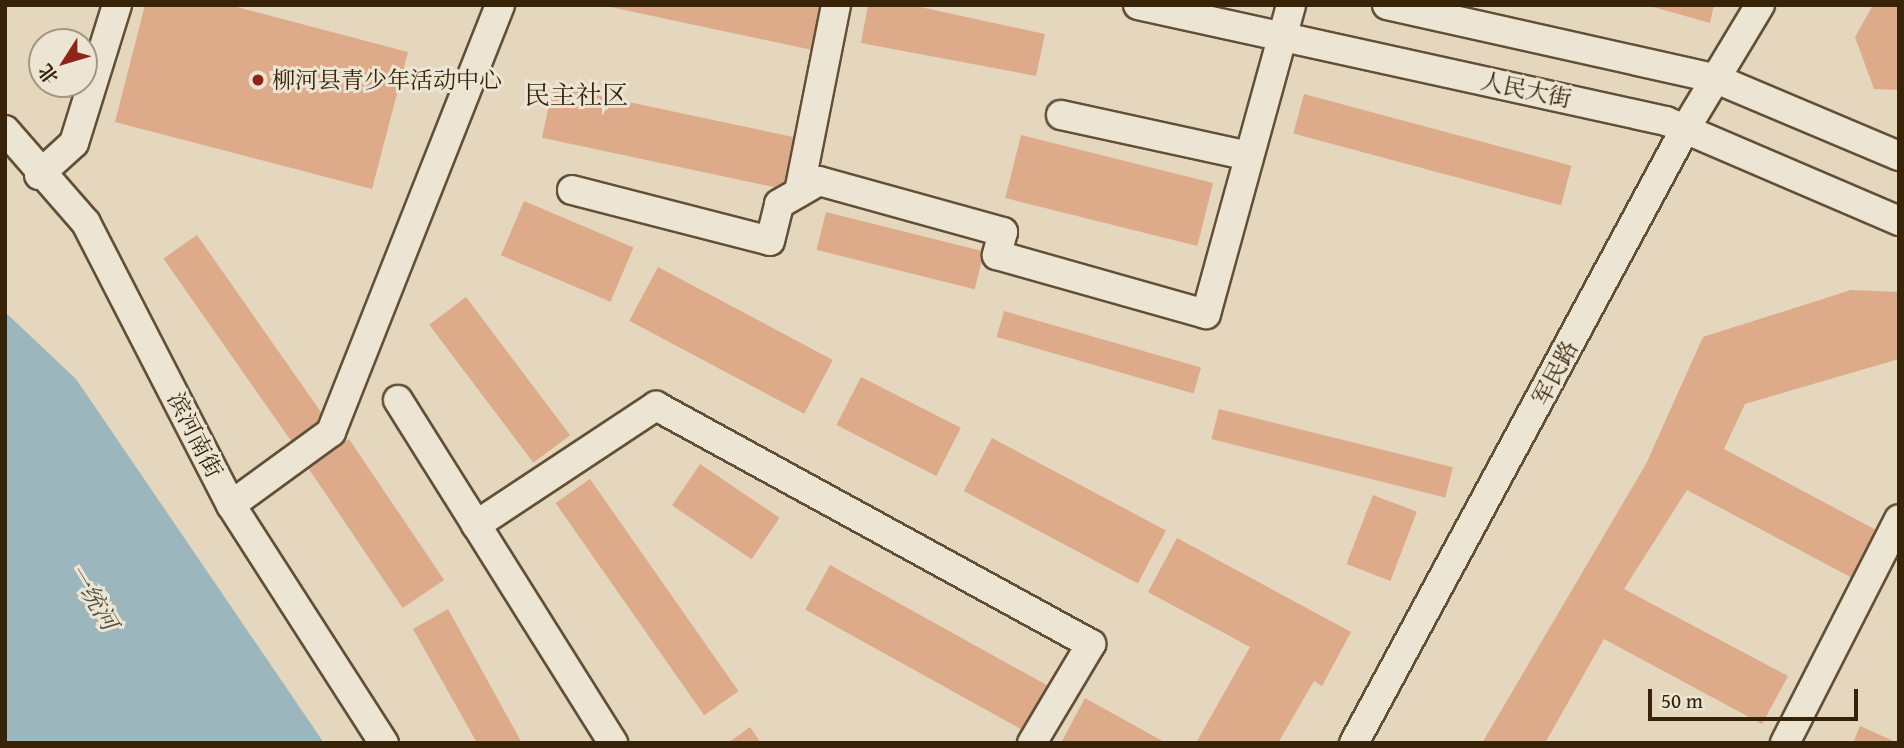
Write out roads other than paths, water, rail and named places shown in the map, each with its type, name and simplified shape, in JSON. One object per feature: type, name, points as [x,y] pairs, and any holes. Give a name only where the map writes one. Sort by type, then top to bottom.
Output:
[{"type":"street","points":[[39,176],[74,143],[117,5]]},
{"type":"street","points":[[231,505],[331,432],[500,5]]},
{"type":"street","points":[[799,192],[836,5]]},
{"type":"street","name":"人民大街","points":[[1138,5],[1666,121],[1899,221]]},
{"type":"street","points":[[572,190],[770,241],[779,204],[818,181],[1003,232],[997,255],[1206,313],[1291,5]]},
{"type":"street","points":[[1387,5],[1714,78],[1899,156]]},
{"type":"street","name":"军民路","points":[[1354,743],[1684,131],[1760,5]]},
{"type":"street","points":[[1061,115],[1250,156]]},
{"type":"street","name":"滨河南街","points":[[5,130],[39,176],[86,223],[231,505],[384,743]]},
{"type":"street","points":[[398,400],[613,743]]},
{"type":"street","points":[[476,525],[656,406],[1091,644],[1032,743]]},
{"type":"street","points":[[1785,743],[1899,519]]},
{"type":"water","name":"一统河","points":[[5,312],[76,379],[324,743],[5,743]]},
{"type":"place","name":"柳河县青少年活动中心","points":[[258,80]]},
{"type":"district","name":"民主社区","points":[[576,95]]}]
